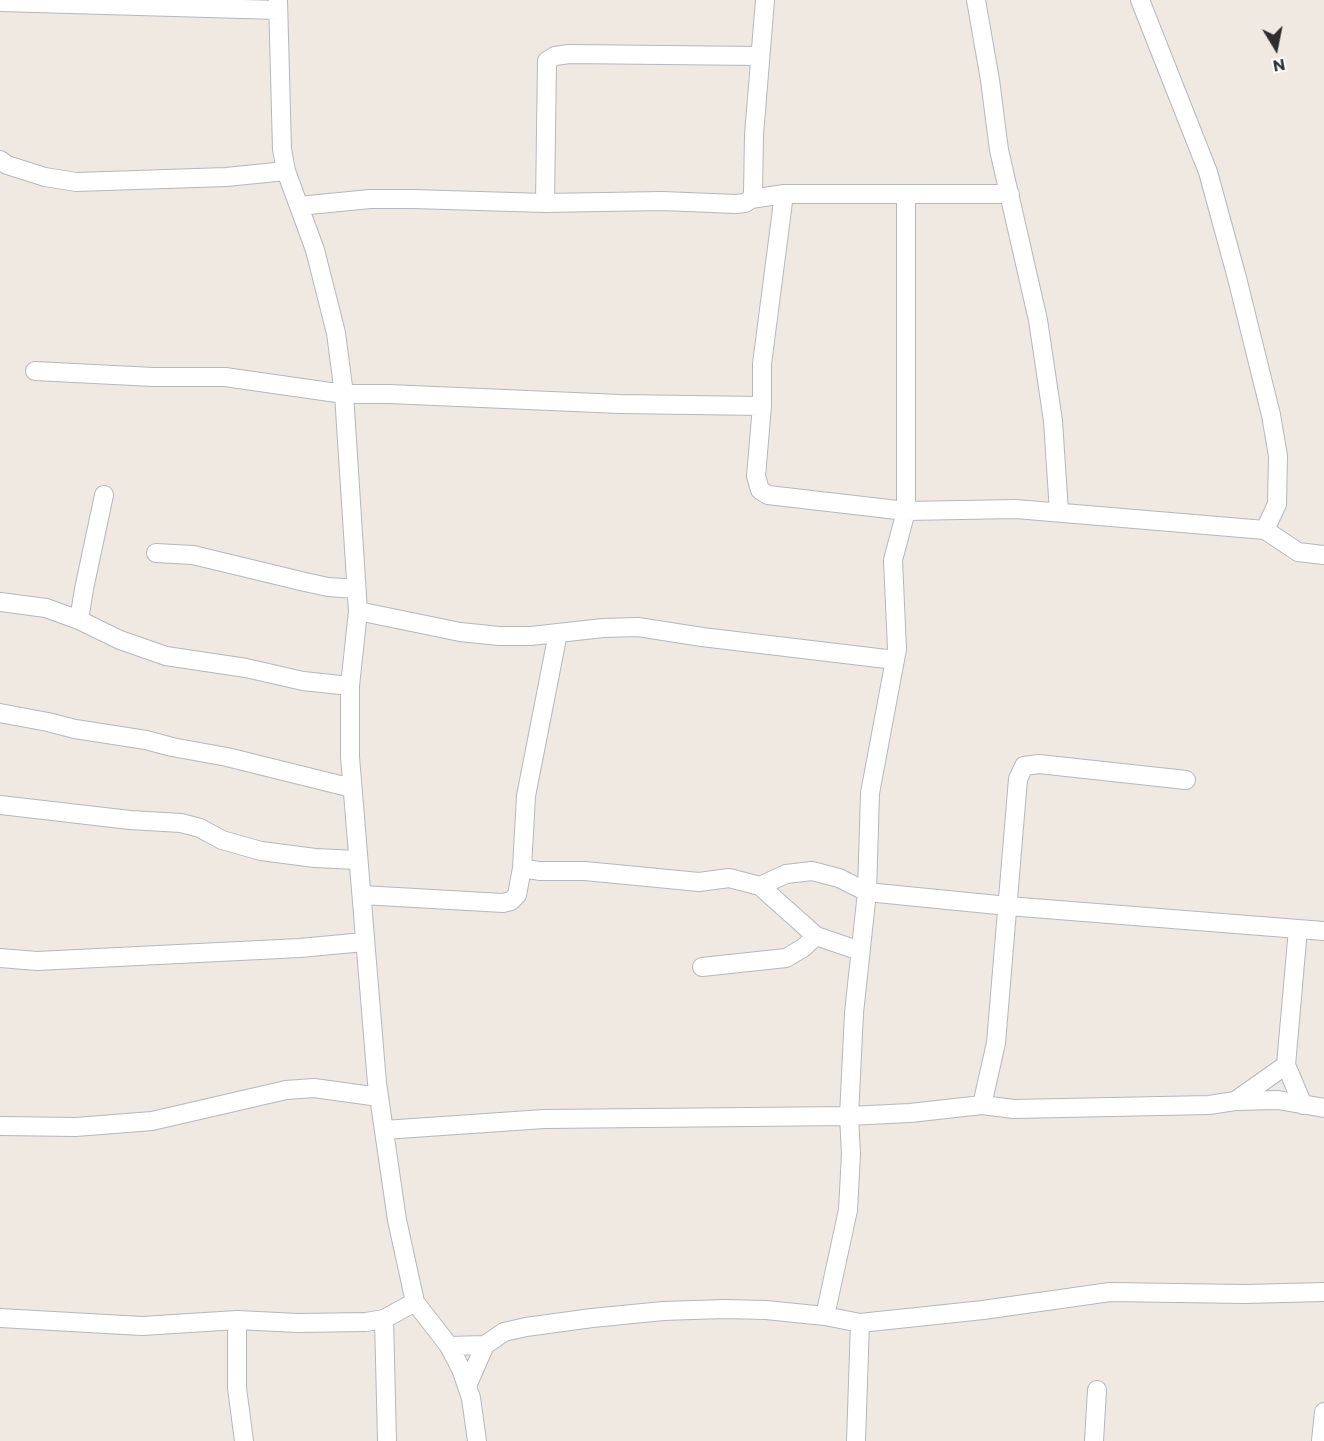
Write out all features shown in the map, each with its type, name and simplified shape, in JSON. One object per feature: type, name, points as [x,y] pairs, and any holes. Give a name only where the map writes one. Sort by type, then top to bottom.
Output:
[{"type":"street","points":[[751,199],[759,56],[765,0]]},
{"type":"street","points":[[976,0],[999,150],[1040,332],[1053,421],[1059,512]]},
{"type":"street","points":[[1140,0],[1208,172],[1271,415],[1278,456],[1277,504],[1265,530]]},
{"type":"street","points":[[0,2],[278,5],[282,149],[286,171],[315,250],[336,333],[344,394],[358,611],[350,686],[352,788],[379,1097],[397,1220],[415,1302],[449,1346],[467,1386],[477,1441]]},
{"type":"street","points":[[545,203],[546,61],[555,56],[569,54],[759,56]]},
{"type":"street","points":[[0,160],[8,165],[45,177],[87,182],[235,176],[286,171]]},
{"type":"street","points":[[299,206],[370,199],[545,203],[662,201],[736,204],[745,203],[751,199],[784,194],[1010,194]]},
{"type":"street","points":[[784,194],[762,364],[762,406],[756,477],[760,489],[768,495],[906,511],[995,508],[1265,530],[1299,552],[1324,555]]},
{"type":"street","points":[[825,1316],[848,1210],[851,1154],[849,1116],[854,1013],[867,892],[870,792],[897,649],[893,560],[906,511],[906,194]]},
{"type":"street","points":[[35,371],[153,377],[225,377],[344,394],[389,393],[620,404],[762,406]]},
{"type":"street","points":[[79,620],[104,495]]},
{"type":"street","points":[[156,553],[193,555],[304,582],[356,589]]},
{"type":"street","points":[[0,602],[46,608],[79,620],[120,640],[166,656],[246,668],[303,681],[350,686]]},
{"type":"street","points":[[358,611],[460,632],[531,636],[603,628],[638,627],[895,660]]},
{"type":"street","points":[[362,895],[503,903],[517,896],[522,868],[525,796],[558,633]]},
{"type":"street","points":[[0,713],[227,757],[352,788]]},
{"type":"street","points":[[982,1105],[996,1044],[1018,779],[1024,766],[1038,764],[1186,780]]},
{"type":"street","points":[[0,805],[130,820],[181,823],[200,828],[222,840],[261,851],[315,858],[358,860]]},
{"type":"street","points":[[522,868],[539,871],[585,871],[699,882],[729,878],[760,886],[816,936],[860,951]]},
{"type":"street","points":[[760,886],[786,874],[812,871],[839,878],[867,892],[1324,932]]},
{"type":"street","points":[[1298,929],[1286,1065],[1303,1105]]},
{"type":"street","points":[[702,967],[786,958],[803,948],[816,936]]},
{"type":"street","points":[[0,958],[37,961],[300,948],[364,942]]},
{"type":"street","points":[[1235,1101],[1286,1065]]},
{"type":"street","points":[[0,1126],[76,1127],[152,1121],[286,1090],[314,1088],[379,1097]]},
{"type":"street","points":[[384,1130],[544,1119],[849,1116],[910,1113],[982,1105],[1014,1109],[1209,1105],[1235,1101],[1278,1100],[1324,1108]]},
{"type":"street","points":[[467,1386],[485,1345],[504,1332],[526,1327],[663,1311],[766,1310],[825,1316],[860,1323],[983,1310],[1110,1292],[1245,1294],[1324,1292]]},
{"type":"street","points":[[0,1318],[142,1326],[237,1320],[298,1323],[366,1322],[384,1319],[415,1302]]},
{"type":"street","points":[[384,1319],[387,1441]]},
{"type":"street","points":[[237,1320],[237,1388],[244,1441]]},
{"type":"street","points":[[856,1441],[860,1323]]},
{"type":"street","points":[[449,1346],[485,1345]]},
{"type":"street","points":[[1094,1441],[1096,1390]]},
{"type":"street","points":[[1321,1441],[1324,1412]]}]
